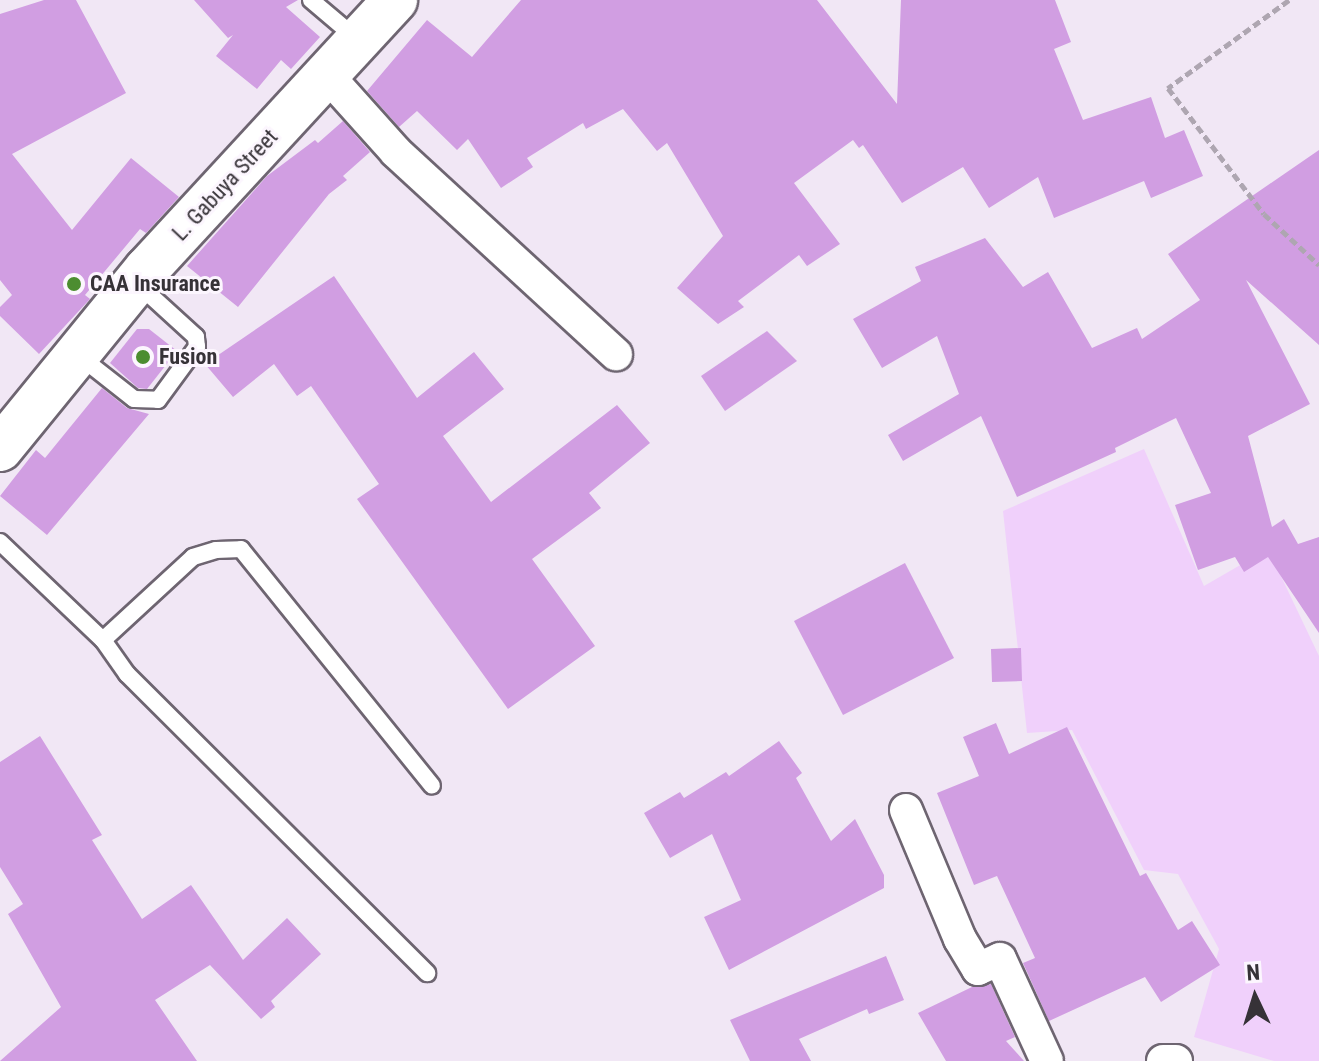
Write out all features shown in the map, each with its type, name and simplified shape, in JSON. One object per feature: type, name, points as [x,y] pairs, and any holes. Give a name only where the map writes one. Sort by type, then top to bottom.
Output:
[{"type":"street","name":"L. Gabuya Street","points":[[0,449],[136,283],[395,0]]},
{"type":"street","points":[[327,75],[396,152],[616,354]]},
{"type":"street","points":[[906,810],[960,939],[978,969],[1000,959],[1046,1061]]},
{"type":"street","points":[[1163,1061],[1176,1061]]},
{"type":"lane","points":[[311,0],[359,41]]},
{"type":"lane","points":[[77,354],[134,399],[158,400],[197,347],[196,337],[136,283]]},
{"type":"lane","points":[[0,542],[103,640],[127,674],[427,973]]},
{"type":"lane","points":[[103,640],[193,557],[216,550],[241,549],[432,786]]},
{"type":"path","points":[[1289,0],[1168,88],[1264,214],[1319,265]]},
{"type":"shaded area","points":[[1144,449],[1204,586],[1268,549],[1319,656],[1319,1061],[1274,1061],[1194,1037],[1219,949],[1178,874],[1144,870],[1072,730],[1027,733],[1003,511]]},
{"type":"building","points":[[44,0],[76,0],[126,93],[12,154],[72,230],[131,158],[179,197],[146,233],[140,229],[85,295],[90,299],[39,354],[0,316],[0,307],[12,295],[0,280],[0,14]]},
{"type":"building","points":[[194,0],[298,0],[286,7],[320,37],[291,69],[281,60],[257,89],[216,56],[233,35],[228,38]]},
{"type":"building","points":[[521,0],[817,0],[897,104],[901,0],[1055,0],[1071,42],[1054,49],[1083,120],[1151,97],[1165,138],[1184,130],[1203,176],[1151,198],[1144,181],[1054,218],[1038,177],[989,208],[963,167],[902,203],[863,145],[859,148],[853,140],[794,183],[840,244],[807,266],[799,255],[738,301],[744,307],[718,324],[677,288],[723,236],[667,143],[657,151],[623,109],[586,129],[583,123],[527,158],[533,167],[501,188],[468,139],[457,150],[417,111],[399,127],[367,91],[427,20],[472,57]]},
{"type":"building","points":[[343,121],[370,152],[343,176],[347,180],[329,194],[238,307],[187,266],[267,176],[315,140],[318,143]]},
{"type":"building","points":[[1319,150],[1319,345],[1246,280],[1310,404],[1248,436],[1272,527],[1284,519],[1298,544],[1319,537],[1319,633],[1268,557],[1244,572],[1235,557],[1198,570],[1175,505],[1211,493],[1176,418],[1115,448],[1116,452],[1017,497],[981,416],[903,461],[888,435],[959,394],[937,336],[882,368],[853,319],[921,281],[915,267],[985,238],[1023,287],[1048,272],[1092,348],[1137,328],[1142,339],[1200,300],[1168,254]]},
{"type":"building","points":[[334,276],[417,398],[474,352],[504,389],[443,436],[491,502],[617,405],[650,443],[589,493],[601,508],[532,559],[595,646],[508,709],[357,499],[379,484],[311,386],[297,396],[274,364],[233,397],[205,364]]},
{"type":"building","name":"Fusion","points":[[137,329],[149,329],[177,351],[147,389],[138,388],[110,363]]},
{"type":"building","points":[[767,331],[797,361],[725,411],[701,376]]},
{"type":"building","points":[[102,388],[127,408],[149,414],[47,535],[0,496],[36,450],[45,458]]},
{"type":"building","points":[[905,563],[954,658],[843,715],[794,621]]},
{"type":"building","points":[[1021,648],[1022,681],[992,682],[991,649]]},
{"type":"building","points":[[996,723],[1009,754],[1067,727],[1140,876],[1146,873],[1178,930],[1192,921],[1220,965],[1161,1002],[1145,977],[1049,1021],[1023,963],[1035,958],[997,876],[974,885],[937,793],[979,776],[963,737]]},
{"type":"building","points":[[40,736],[102,835],[92,840],[142,919],[191,885],[243,960],[287,918],[321,954],[271,1001],[275,1007],[261,1019],[210,965],[155,1000],[197,1061],[0,1061],[61,1007],[8,914],[23,904],[0,867],[0,762]]},
{"type":"building","points":[[779,741],[802,773],[796,778],[831,841],[855,819],[884,875],[884,888],[729,970],[704,917],[741,900],[712,834],[670,858],[644,813],[680,792],[684,798],[726,772],[729,776]]},
{"type":"building","points":[[886,956],[904,1000],[869,1014],[867,1009],[799,1039],[811,1061],[750,1061],[730,1020]]},
{"type":"building","points":[[991,984],[1015,1037],[1006,1041],[1024,1061],[946,1061],[918,1013],[972,987]]},
{"type":"place","name":"CAA Insurance","points":[[74,284]]},
{"type":"place","name":"Fusion","points":[[143,357]]}]
